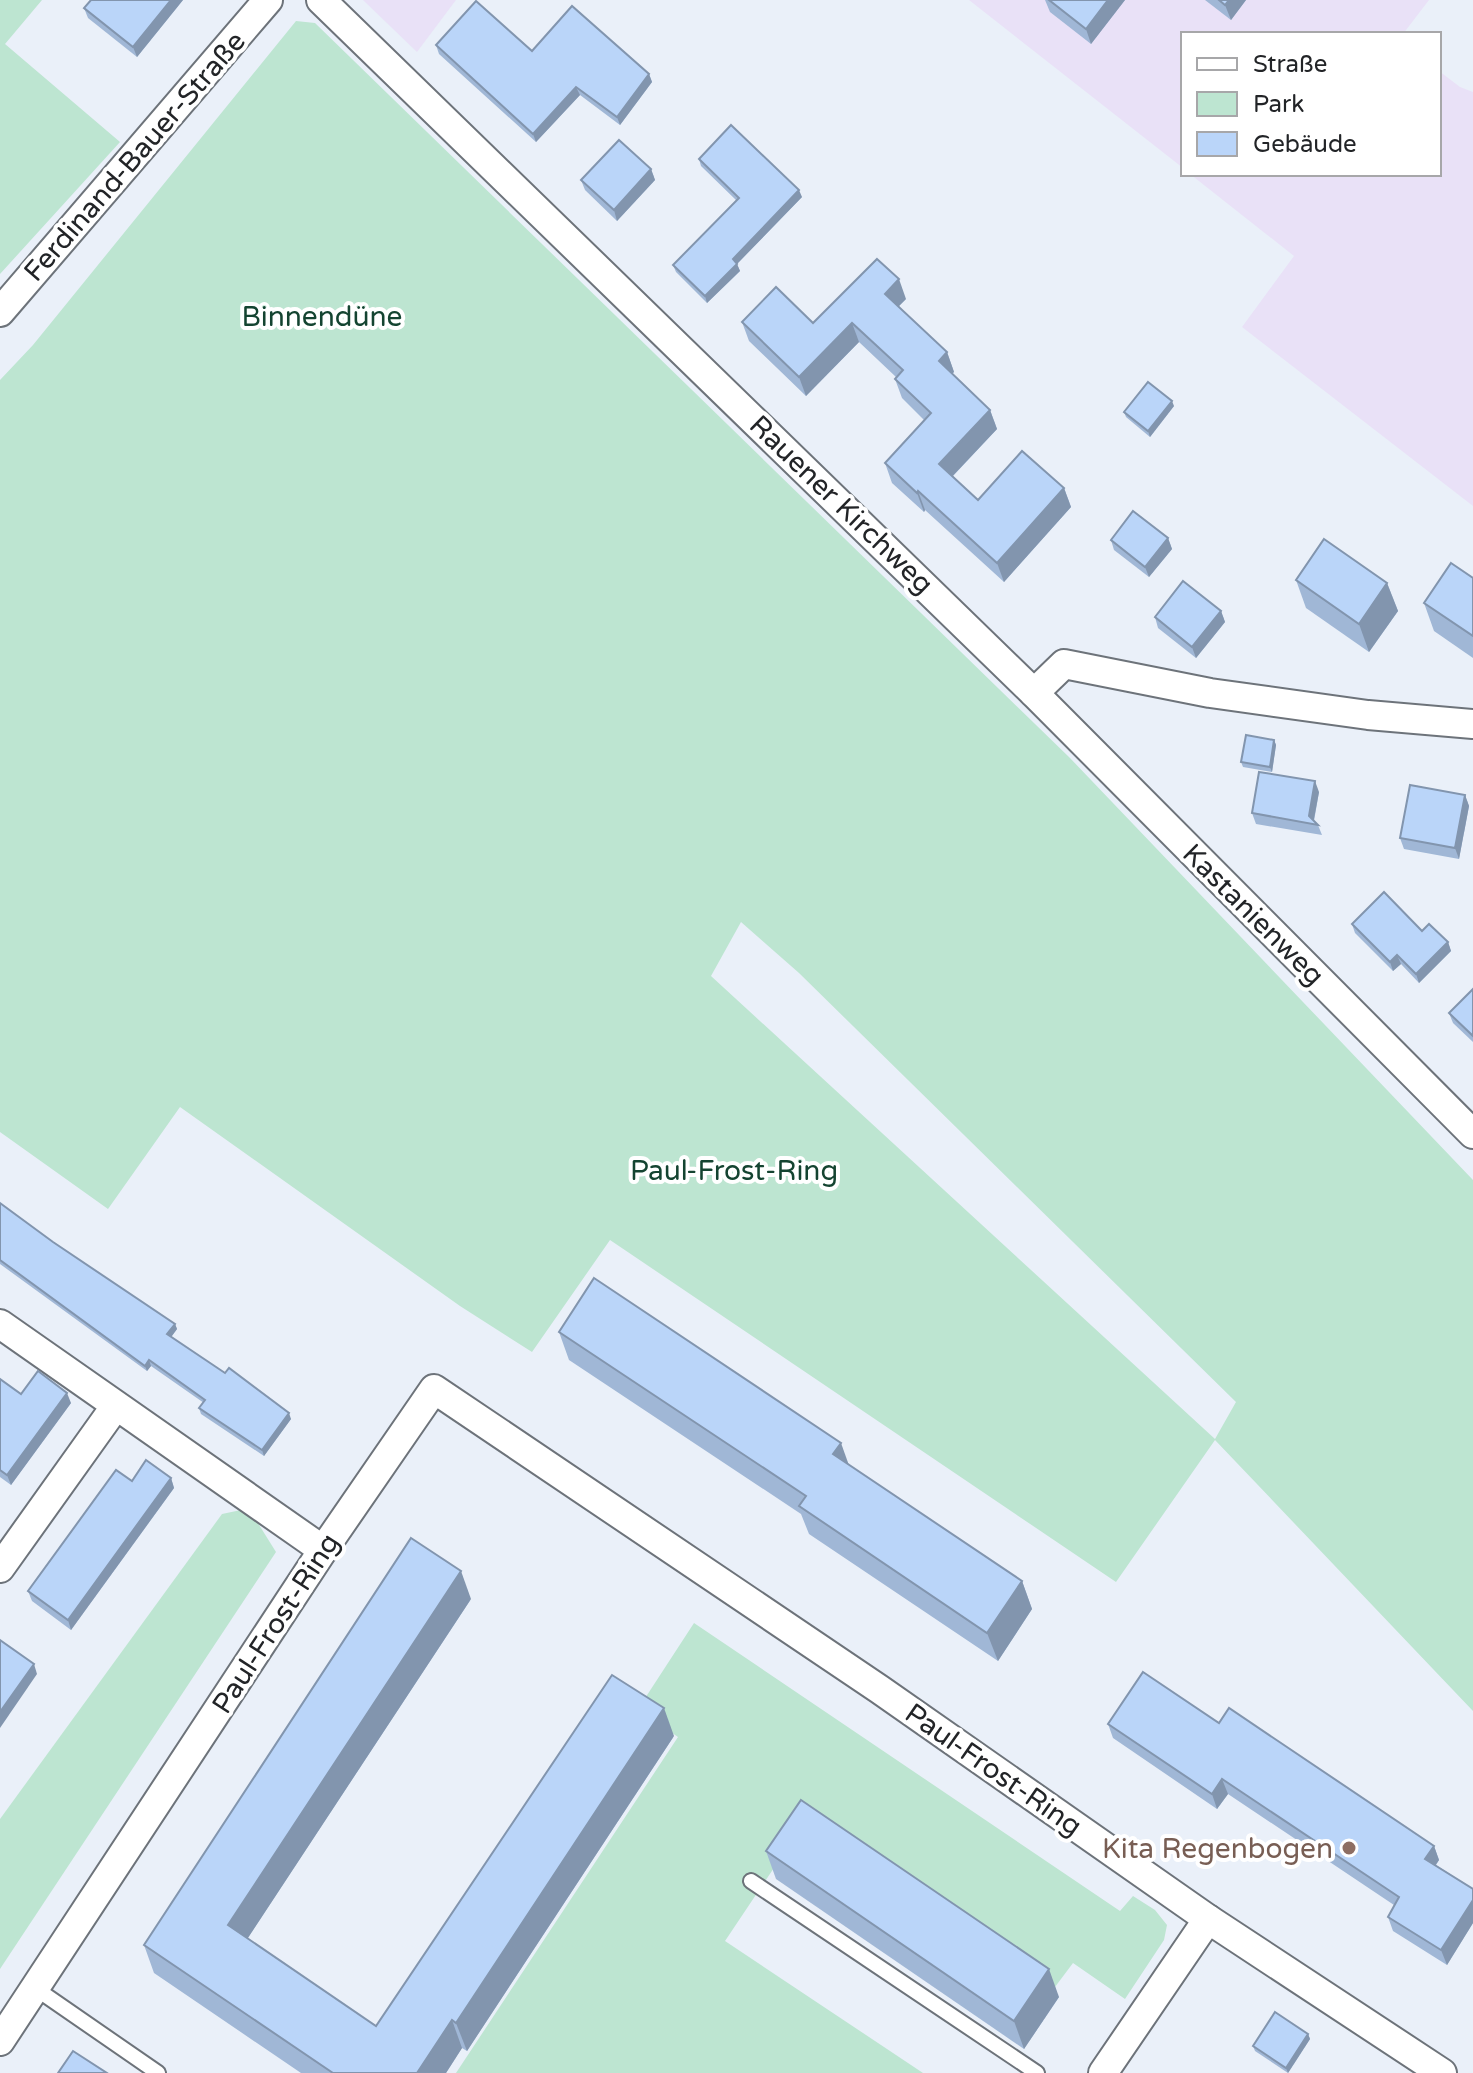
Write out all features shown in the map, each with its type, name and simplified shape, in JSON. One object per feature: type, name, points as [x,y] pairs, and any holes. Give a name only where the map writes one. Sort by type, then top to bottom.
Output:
[{"type":"street","name":"Ferdinand-Bauer-Straße","points":[[0,312],[268,0]]},
{"type":"street","name":"Rauener Kirchweg","points":[[321,0],[1034,693]]},
{"type":"street","points":[[1034,693],[1064,664],[1210,693],[1368,715],[1473,724]]},
{"type":"street","name":"Kastanienweg","points":[[1034,693],[1473,1134]]},
{"type":"street","points":[[0,1324],[323,1550]]},
{"type":"street","name":"Paul-Frost-Ring","points":[[0,2041],[323,1550],[434,1389],[879,1689],[1208,1919],[1442,2073]]},
{"type":"street","points":[[0,1568],[115,1407]]},
{"type":"street","points":[[1103,2073],[1208,1919]]},
{"type":"lane","points":[[751,1881],[1037,2073]]},
{"type":"lane","points":[[35,1988],[158,2073]]},
{"type":"shaded area","points":[[363,0],[456,0],[417,52]]},
{"type":"shaded area","points":[[969,0],[1429,0],[1405,32],[1181,32],[1181,166]]},
{"type":"shaded area","points":[[1441,73],[1460,87],[1473,92],[1473,506],[1242,327],[1294,256],[1193,176],[1441,176]]},
{"type":"green space","points":[[0,0],[42,0],[5,44],[120,142],[0,274]]},
{"type":"green space","name":"Binnendüne","points":[[296,21],[315,23],[1070,758],[1473,1180],[1473,1711],[1215,1440],[1116,1582],[610,1240],[532,1352],[460,1306],[180,1107],[108,1209],[0,1132],[0,380],[33,345]],"holes":[[[741,922],[799,973],[1236,1402],[1215,1439],[711,976]]]},
{"type":"green space","points":[[241,1510],[256,1520],[276,1552],[0,1969],[0,1819],[222,1514]]},
{"type":"green space","points":[[694,1623],[1120,1911],[1133,1896],[1155,1910],[1167,1925],[1164,1940],[1125,1999],[1073,1963],[1055,1987],[806,1820],[725,1941],[923,2073],[456,2073],[678,1737],[638,1709]]},
{"type":"building","points":[[91,0],[171,0],[133,47],[84,8]]},
{"type":"building","points":[[1049,0],[1108,0],[1086,29]]},
{"type":"building","points":[[476,1],[532,51],[572,6],[649,74],[617,117],[576,87],[533,134],[436,45]]},
{"type":"building","points":[[731,125],[799,190],[733,259],[737,264],[705,296],[673,265],[739,198],[699,159]]},
{"type":"building","points":[[619,140],[651,169],[614,210],[581,180]]},
{"type":"building","points":[[877,259],[899,279],[885,294],[947,352],[939,361],[990,410],[939,464],[978,500],[1022,451],[1064,488],[997,563],[885,463],[931,413],[895,379],[903,370],[852,323],[799,377],[742,322],[776,287],[813,323]]},
{"type":"building","points":[[1148,382],[1172,401],[1148,431],[1124,412]]},
{"type":"building","points":[[1133,511],[1168,538],[1145,567],[1111,540]]},
{"type":"building","points":[[1324,539],[1387,583],[1359,624],[1296,580]]},
{"type":"building","points":[[1451,563],[1473,578],[1473,636],[1424,603]]},
{"type":"building","points":[[1183,581],[1221,611],[1192,647],[1155,617]]},
{"type":"building","points":[[1246,735],[1274,740],[1270,767],[1241,762]]},
{"type":"building","points":[[1259,772],[1315,781],[1309,816],[1318,825],[1252,813]]},
{"type":"building","points":[[1410,785],[1465,795],[1455,848],[1400,838]]},
{"type":"building","points":[[1384,892],[1422,931],[1429,924],[1448,942],[1416,974],[1397,955],[1390,962],[1352,924]]},
{"type":"building","points":[[1473,989],[1473,1036],[1449,1013]]},
{"type":"building","points":[[0,1203],[175,1324],[167,1334],[225,1373],[229,1368],[289,1413],[262,1450],[199,1408],[205,1400],[149,1360],[145,1366],[0,1260]]},
{"type":"building","points":[[594,1278],[841,1443],[833,1454],[1022,1581],[987,1633],[799,1506],[806,1496],[559,1332]]},
{"type":"building","points":[[38,1371],[67,1393],[7,1475],[0,1470],[0,1379],[21,1394]]},
{"type":"building","points":[[146,1460],[171,1478],[68,1620],[28,1591],[116,1470],[132,1481]]},
{"type":"building","points":[[411,1538],[461,1571],[228,1925],[376,2026],[612,1675],[664,1708],[456,2023],[452,2020],[417,2073],[333,2073],[144,1945]]},
{"type":"building","points":[[0,1640],[34,1664],[0,1712]]},
{"type":"building","points":[[1143,1672],[1219,1723],[1229,1708],[1434,1846],[1425,1859],[1473,1889],[1473,1900],[1441,1950],[1388,1917],[1399,1897],[1222,1779],[1212,1794],[1108,1724]]},
{"type":"building","points":[[801,1800],[1049,1969],[1014,2021],[766,1851]]},
{"type":"building","points":[[1275,2012],[1308,2034],[1286,2068],[1253,2046]]},
{"type":"building","points":[[73,2051],[107,2073],[58,2073]]},
{"type":"place","name":"Kita Regenbogen","points":[[1349,1848]]}]
